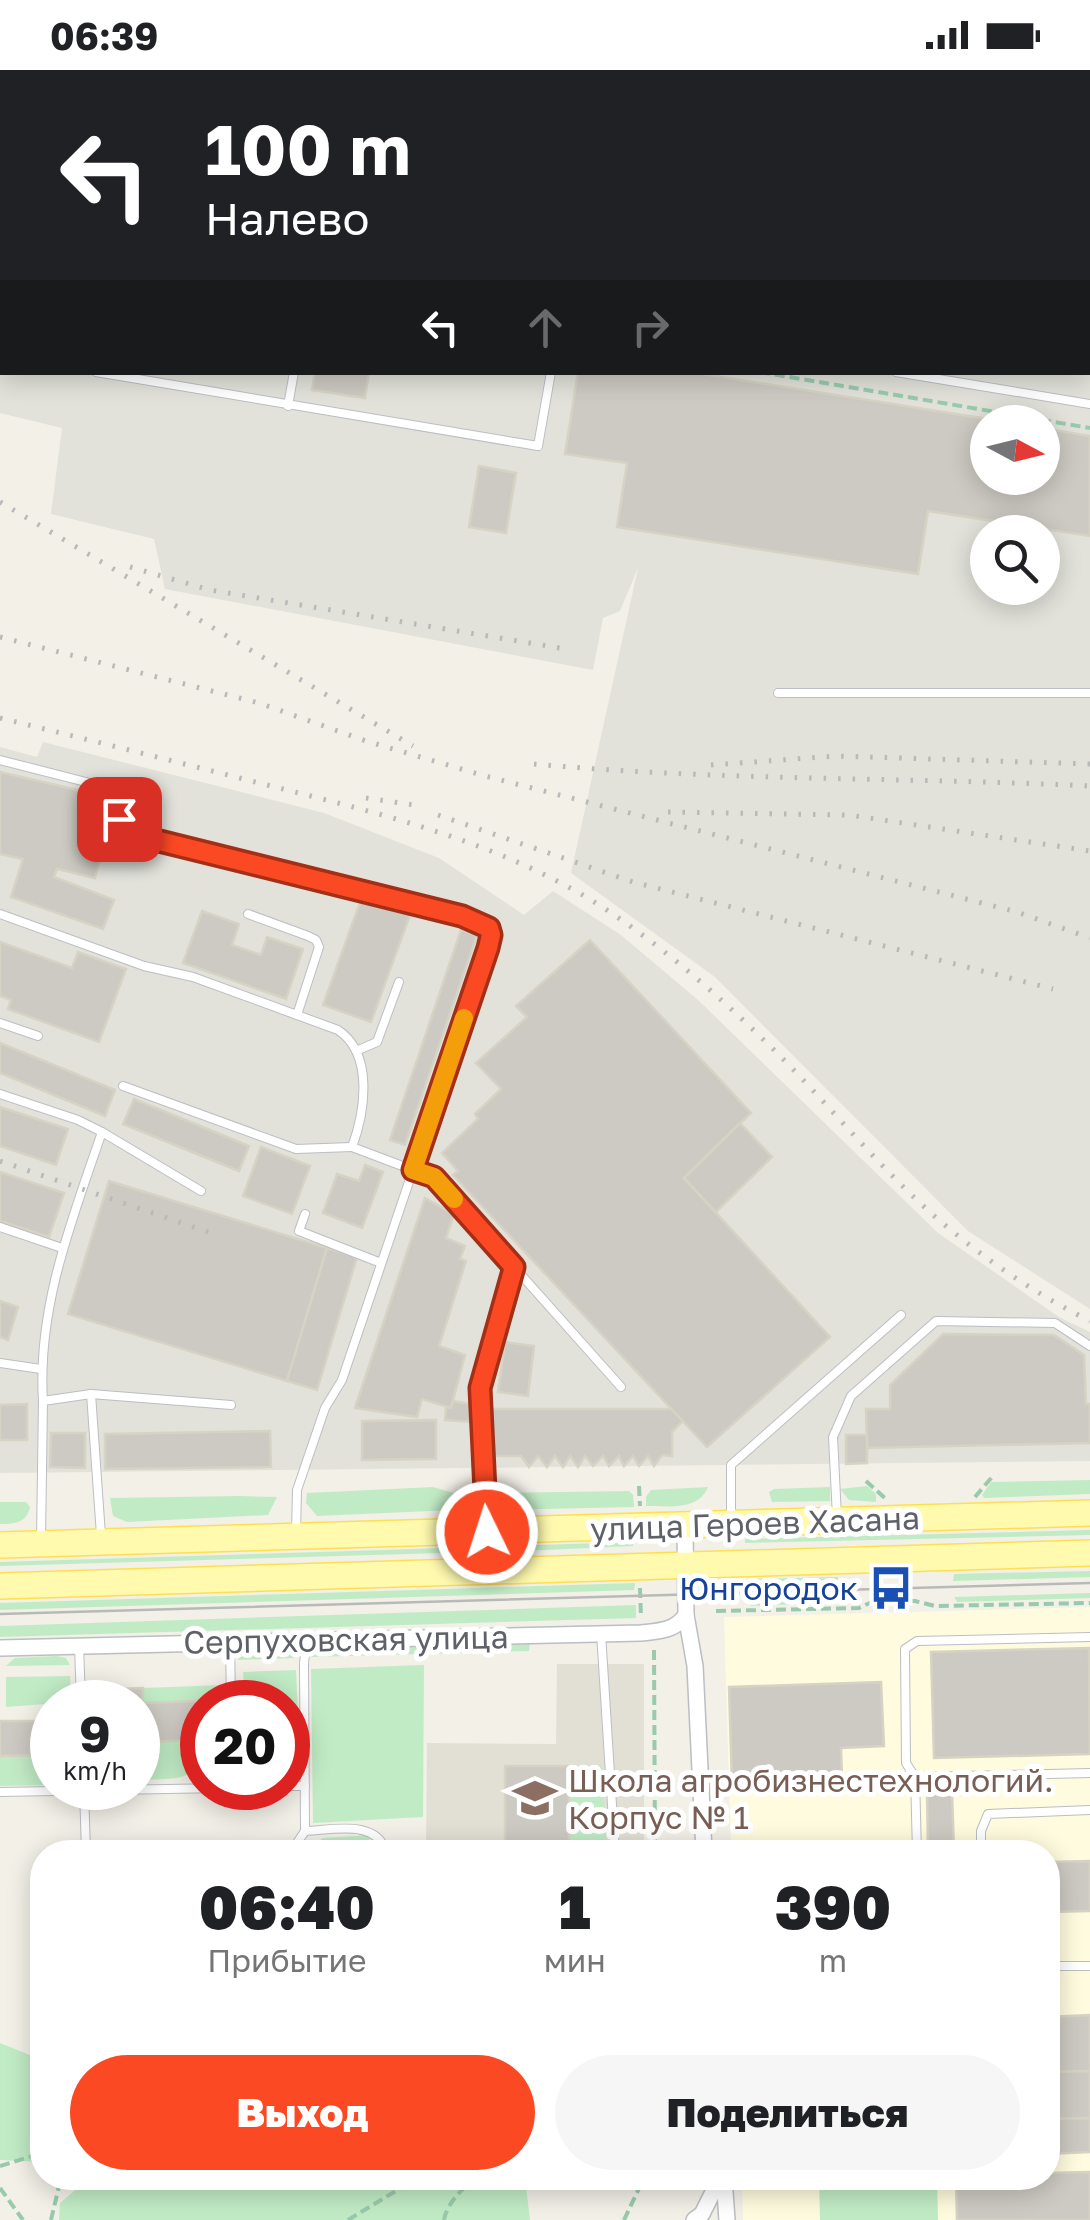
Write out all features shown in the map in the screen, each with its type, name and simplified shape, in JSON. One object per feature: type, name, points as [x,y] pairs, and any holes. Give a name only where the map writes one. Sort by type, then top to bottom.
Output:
[{"type":"main road","name":"улица Героев Хасана","points":[[0,1545],[1090,1514]]},
{"type":"main road","name":"улица Героев Хасана","points":[[0,1586],[1090,1553]]},
{"type":"street","points":[[685,1525],[686,1616],[696,1666],[703,1840]]},
{"type":"street","name":"Серпуховская улица","points":[[0,1648],[666,1630],[679,1625],[686,1616]]},
{"type":"street","points":[[694,2220],[702,2214],[715,2190]]},
{"type":"street","points":[[723,2190],[726,2220]]},
{"type":"lane","points":[[113,375],[538,446],[550,375]]},
{"type":"lane","points":[[288,406],[293,375]]},
{"type":"lane","points":[[914,375],[1090,404]]},
{"type":"lane","points":[[778,692],[1090,693]]},
{"type":"lane","points":[[0,760],[121,791],[124,794],[119,826],[127,833],[462,916],[489,928],[488,948],[382,1263],[342,1380],[325,1408],[297,1490],[296,1536]]},
{"type":"lane","points":[[0,914],[338,1030],[349,1038],[356,1051],[365,1107],[352,1147]]},
{"type":"lane","points":[[248,914],[316,940],[319,947],[297,1015]]},
{"type":"lane","points":[[356,1051],[377,1042],[399,982]]},
{"type":"lane","points":[[0,1023],[38,1036]]},
{"type":"lane","points":[[123,1086],[296,1149],[352,1147],[434,1177],[621,1387]]},
{"type":"lane","points":[[0,1094],[78,1120],[201,1192]]},
{"type":"lane","points":[[41,1544],[44,1328],[62,1248],[102,1132]]},
{"type":"lane","points":[[305,1214],[299,1231],[382,1263]]},
{"type":"lane","points":[[0,1228],[62,1248]]},
{"type":"lane","points":[[487,1532],[480,1388],[514,1267]]},
{"type":"lane","points":[[731,1524],[731,1465],[901,1315]]},
{"type":"lane","points":[[837,1521],[834,1437],[852,1396],[936,1321],[1056,1323],[1090,1346]]},
{"type":"lane","points":[[0,1362],[41,1369]]},
{"type":"lane","points":[[43,1401],[91,1394],[231,1405]]},
{"type":"lane","points":[[91,1394],[102,1540]]},
{"type":"lane","points":[[601,1633],[614,1840]]},
{"type":"lane","points":[[916,1840],[915,1777],[906,1763],[904,1659],[910,1643],[1090,1637]]},
{"type":"lane","points":[[304,1680],[306,1639]]},
{"type":"lane","points":[[230,1641],[231,1680]]},
{"type":"lane","points":[[79,1646],[80,1680]]},
{"type":"lane","points":[[915,1777],[1090,1773]]},
{"type":"lane","points":[[0,1792],[30,1791]]},
{"type":"lane","points":[[85,1810],[86,1840]]},
{"type":"lane","points":[[299,1840],[305,1831],[305,1810]]},
{"type":"lane","points":[[981,1840],[988,1814],[1090,1810]]},
{"type":"lane","points":[[305,1831],[368,1831],[381,1840]]},
{"type":"lane","points":[[1060,1966],[1090,1966]]},
{"type":"path","points":[[778,375],[1090,428]]},
{"type":"path","points":[[639,1486],[640,1506]]},
{"type":"path","points":[[716,1611],[859,1608],[874,1602],[915,1601],[935,1606],[1090,1603]]},
{"type":"path","points":[[654,1650],[655,1840]]},
{"type":"path","points":[[0,2166],[30,2157]]},
{"type":"path","points":[[0,2188],[24,2220]]},
{"type":"path","points":[[50,2220],[58,2190]]},
{"type":"path","points":[[348,2220],[397,2190]]},
{"type":"path","points":[[444,2220],[445,2211],[463,2190]]},
{"type":"path","points":[[624,2220],[638,2190]]},
{"type":"shaded area","points":[[0,375],[1090,375],[1090,1309],[968,1231],[715,977],[571,873],[638,568],[620,611],[603,618],[593,670],[165,589],[154,539],[51,514],[62,428],[0,413]]},
{"type":"shaded area","points":[[43,742],[324,813],[439,858],[524,915],[553,891],[621,935],[698,1000],[938,1233],[1059,1317],[1090,1332],[1090,1461],[0,1473],[0,747],[37,757]]},
{"type":"shaded area","points":[[1090,1607],[1090,2220],[743,2220],[742,2190],[1060,2190],[1060,1840],[731,1840],[724,1617]]},
{"type":"shaded area","name":"Школа агробизнестехнологий. Корпус № 1","points":[[557,1664],[644,1664],[644,1840],[426,1840],[427,1743],[556,1744]]},
{"type":"green space","points":[[1090,1480],[1090,1494],[984,1498],[982,1495],[991,1482]]},
{"type":"green space","points":[[867,1486],[876,1494],[876,1502],[849,1500],[840,1489]]},
{"type":"green space","points":[[433,1487],[457,1494],[476,1494],[477,1509],[317,1516],[306,1503],[307,1493]]},
{"type":"green space","points":[[708,1487],[690,1504],[646,1506],[651,1490]]},
{"type":"green space","points":[[830,1487],[830,1501],[772,1502],[769,1492],[774,1489]]},
{"type":"green space","points":[[629,1491],[634,1507],[496,1510],[494,1493]]},
{"type":"green space","points":[[277,1497],[268,1515],[127,1522],[113,1516],[110,1498]]},
{"type":"green space","points":[[0,1502],[26,1502],[30,1507],[23,1519],[0,1524]]},
{"type":"green space","points":[[1090,1530],[1090,1535],[745,1543],[745,1539]]},
{"type":"green space","points":[[633,1542],[633,1546],[545,1550],[0,1566],[0,1562]]},
{"type":"green space","points":[[1090,1571],[1090,1577],[953,1581],[954,1574]]},
{"type":"green space","points":[[838,1577],[838,1583],[746,1584],[746,1579]]},
{"type":"green space","points":[[635,1583],[634,1590],[0,1610],[0,1603]]},
{"type":"green space","points":[[1090,1593],[1090,1598],[957,1602],[954,1597]]},
{"type":"green space","points":[[835,1598],[835,1603],[751,1606],[748,1601]]},
{"type":"green space","points":[[636,1605],[636,1618],[0,1637],[0,1626]]},
{"type":"green space","points":[[530,1641],[529,1651],[309,1657],[315,1650],[327,1647]]},
{"type":"green space","points":[[282,1649],[294,1658],[238,1660],[244,1651]]},
{"type":"green space","points":[[15,1658],[66,1658],[70,1665],[6,1666]]},
{"type":"green space","points":[[424,1665],[423,1817],[313,1823],[311,1669]]},
{"type":"green space","points":[[296,1670],[296,1680],[244,1680],[243,1672]]},
{"type":"green space","points":[[70,1676],[70,1680],[30,1680],[30,1705],[6,1707],[6,1677]]},
{"type":"green space","points":[[160,1687],[180,1687],[180,1702],[160,1702]]},
{"type":"green space","points":[[180,1740],[180,1777],[160,1779],[160,1741]]},
{"type":"green space","points":[[30,1755],[30,1785],[0,1786],[0,1756]]},
{"type":"green space","points":[[602,1765],[606,1840],[569,1840],[569,1766]]},
{"type":"green space","points":[[369,1835],[369,1840],[320,1840]]},
{"type":"green space","points":[[0,2043],[30,2055],[30,2161],[0,2160]]},
{"type":"green space","points":[[75,2190],[526,2190],[530,2220],[59,2220],[60,2203]]},
{"type":"green space","points":[[819,2190],[937,2190],[938,2220],[820,2220]]},
{"type":"building","points":[[314,375],[369,375],[365,398],[312,390]]},
{"type":"building","points":[[578,375],[709,375],[970,416],[970,495],[1060,495],[1060,431],[1090,436],[1090,536],[1060,531],[1060,515],[970,517],[928,511],[918,574],[617,527],[627,463],[565,454]]},
{"type":"building","points":[[479,466],[516,473],[506,533],[469,527]]},
{"type":"building","points":[[0,772],[116,799],[95,878],[57,869],[54,877],[114,900],[103,929],[11,897],[23,859],[0,854]]},
{"type":"building","points":[[363,894],[411,912],[371,1022],[323,1005]]},
{"type":"building","points":[[202,911],[239,924],[232,945],[261,955],[267,937],[303,949],[286,999],[183,963]]},
{"type":"building","points":[[461,930],[477,935],[405,1145],[390,1140]]},
{"type":"building","points":[[590,940],[751,1113],[684,1178],[830,1337],[707,1447],[453,1175],[458,1171],[442,1153],[478,1119],[475,1114],[501,1089],[476,1063],[527,1017],[516,1006]]},
{"type":"building","points":[[0,942],[72,968],[78,952],[126,969],[99,1042],[8,1009],[11,1000],[0,996]]},
{"type":"building","points":[[0,1043],[115,1090],[105,1116],[0,1073]]},
{"type":"building","points":[[134,1099],[249,1146],[239,1171],[123,1124]]},
{"type":"building","points":[[0,1107],[68,1129],[56,1165],[0,1146]]},
{"type":"building","points":[[740,1123],[772,1157],[716,1212],[684,1178]]},
{"type":"building","points":[[261,1147],[310,1166],[292,1214],[243,1196]]},
{"type":"building","points":[[365,1165],[383,1172],[362,1228],[323,1213],[337,1174],[359,1181]]},
{"type":"building","points":[[0,1172],[64,1193],[49,1237],[0,1221]]},
{"type":"building","points":[[109,1181],[327,1248],[287,1381],[68,1314]]},
{"type":"building","points":[[425,1198],[454,1214],[446,1238],[465,1246],[460,1259],[466,1261],[439,1346],[465,1355],[451,1408],[422,1399],[417,1417],[355,1408]]},
{"type":"building","points":[[327,1248],[357,1257],[317,1390],[287,1381]]},
{"type":"building","points":[[0,1301],[18,1307],[8,1340],[0,1337]]},
{"type":"building","points":[[943,1334],[1054,1335],[1084,1355],[1090,1443],[867,1448],[866,1409],[890,1409],[890,1385]]},
{"type":"building","points":[[505,1342],[534,1346],[528,1396],[498,1392]]},
{"type":"building","points":[[453,1401],[476,1405],[475,1422],[445,1420],[446,1407],[451,1408]]},
{"type":"building","points":[[27,1404],[27,1440],[0,1440],[0,1405]]},
{"type":"building","points":[[489,1409],[671,1409],[683,1421],[672,1432],[672,1456],[662,1455],[654,1466],[648,1456],[639,1466],[633,1456],[624,1466],[619,1456],[609,1466],[603,1456],[593,1466],[585,1456],[578,1467],[570,1456],[563,1467],[555,1456],[547,1467],[538,1456],[529,1467],[521,1456],[490,1456]]},
{"type":"building","points":[[436,1420],[436,1459],[362,1460],[362,1421]]},
{"type":"building","points":[[270,1431],[271,1467],[105,1469],[105,1434]]},
{"type":"building","points":[[51,1433],[85,1433],[85,1468],[50,1467]]},
{"type":"building","points":[[846,1435],[867,1435],[867,1463],[846,1464]]},
{"type":"building","points":[[1089,1648],[1090,1754],[934,1758],[931,1652]]},
{"type":"building","points":[[881,1682],[884,1746],[841,1748],[842,1780],[732,1784],[729,1687]]},
{"type":"building","points":[[160,1702],[180,1702],[180,1740],[160,1741]]},
{"type":"building","points":[[0,1721],[30,1721],[30,1755],[0,1756]]},
{"type":"building","points":[[505,1766],[569,1766],[569,1840],[505,1840]]},
{"type":"building","points":[[927,1791],[952,1791],[954,1840],[928,1840]]},
{"type":"building","points":[[1090,1861],[1090,1911],[1060,1912],[1060,1862]]},
{"type":"building","points":[[1090,2015],[1090,2071],[1060,2072],[1060,2016]]},
{"type":"building","points":[[1090,2071],[1090,2118],[1060,2119],[1060,2072]]},
{"type":"building","points":[[1090,2118],[1090,2152],[1060,2153],[1060,2119]]},
{"type":"building","points":[[1090,2172],[1090,2220],[957,2220],[956,2190],[1060,2190],[1060,2173]]},
{"type":"tram line","points":[[0,1614],[1090,1583]]},
{"type":"railway","points":[[0,502],[413,746]]},
{"type":"railway","points":[[130,567],[210,590],[560,648]]},
{"type":"railway","points":[[0,637],[259,703],[366,741],[485,776],[1017,912],[1090,938]]},
{"type":"railway","points":[[0,718],[413,824],[550,877],[634,929],[705,985],[771,1047],[908,1191],[957,1235],[1021,1282],[1090,1321]]},
{"type":"railway","points":[[711,765],[837,756],[1090,764]]},
{"type":"railway","points":[[534,764],[673,773],[1090,786]]},
{"type":"railway","points":[[366,798],[421,806]]},
{"type":"railway","points":[[668,812],[849,815],[1090,851]]},
{"type":"railway","points":[[438,815],[633,882],[1053,989]]},
{"type":"railway","points":[[0,1161],[217,1235]]},
{"type":"slow traffic","points":[[454,1199],[434,1177],[413,1170],[464,1018]]},
{"type":"place","name":"Юнгородок","points":[[891,1588]]},
{"type":"place","name":"Школа агробизнестехнологий. Корпус № 1","points":[[535,1798]]},
{"type":"route","points":[[119,819],[119,826],[127,833],[462,916],[489,928],[488,948],[413,1170],[434,1177],[514,1267],[480,1388],[487,1532]]}]
